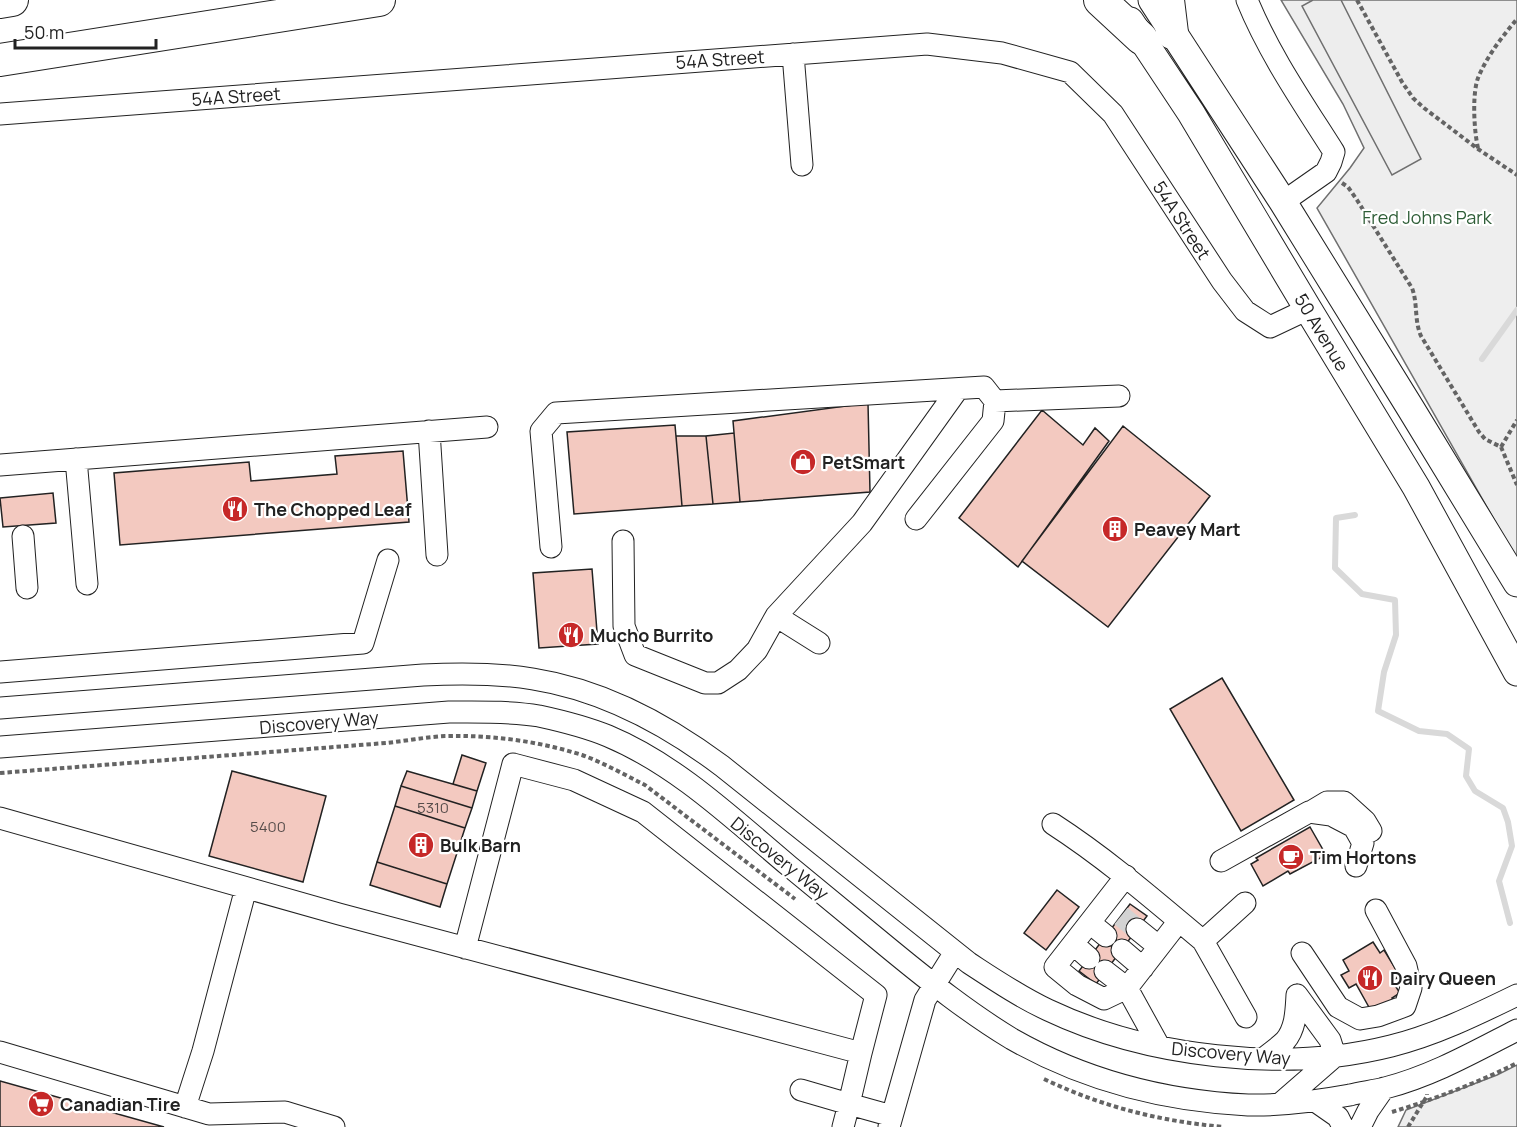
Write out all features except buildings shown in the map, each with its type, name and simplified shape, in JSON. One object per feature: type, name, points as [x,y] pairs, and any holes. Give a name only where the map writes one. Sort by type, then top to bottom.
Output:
[{"type":"highway","points":[[0,2],[12,0]]},
{"type":"highway","points":[[0,60],[379,0]]},
{"type":"highway","points":[[1100,0],[1141,38]]},
{"type":"highway","points":[[1168,0],[1172,33]]},
{"type":"main road","name":"50 Avenue","points":[[1116,0],[1191,113],[1416,487],[1517,672]]},
{"type":"main road","name":"50 Avenue","points":[[1152,0],[1283,202],[1517,583]]},
{"type":"street","points":[[1247,0],[1275,56],[1334,152],[1326,172],[1283,202]]},
{"type":"street","name":"54A Street","points":[[0,114],[927,44],[1002,53],[1070,72],[1113,114],[1222,281],[1245,311],[1270,327],[1308,309]]},
{"type":"street","points":[[793,54],[802,165]]},
{"type":"street","points":[[551,547],[541,431],[556,413],[984,387],[996,401],[993,421],[916,519]]},
{"type":"street","points":[[623,542],[624,626],[635,655],[705,683],[718,683],[738,670],[757,650],[776,616],[862,524],[958,388]]},
{"type":"street","points":[[996,401],[1119,396]]},
{"type":"street","points":[[0,465],[487,427]]},
{"type":"street","points":[[429,431],[437,555]]},
{"type":"street","points":[[76,459],[87,584]]},
{"type":"street","points":[[23,536],[27,588]]},
{"type":"street","points":[[0,672],[363,643],[388,560]]},
{"type":"street","points":[[776,616],[819,643]]},
{"type":"street","name":"Discovery Way","points":[[0,708],[464,673],[534,679],[561,684],[592,693],[636,712],[698,747],[955,952],[1001,984],[1048,1010],[1113,1034],[1197,1053],[1263,1059],[1335,1056],[1382,1048],[1427,1036],[1517,995]]},
{"type":"street","name":"Discovery Way","points":[[0,747],[449,712],[536,715],[609,737],[646,756],[701,794],[934,985],[978,1016],[1013,1039],[1068,1066],[1126,1086],[1181,1097],[1251,1105],[1315,1101],[1384,1088],[1420,1077],[1517,1029]]},
{"type":"street","points":[[465,948],[513,764],[574,780],[643,812],[876,995],[843,1127]]},
{"type":"street","points":[[1221,861],[1310,812],[1330,815],[1354,827],[1363,843],[1356,866]]},
{"type":"street","points":[[0,818],[465,948],[861,1053]]},
{"type":"street","points":[[1053,824],[1088,846],[1203,941],[1246,1017]]},
{"type":"street","points":[[1126,876],[1121,916],[1089,958],[1055,967],[1077,986],[1104,999],[1127,988],[1179,921]]},
{"type":"street","points":[[185,1107],[203,1051],[246,888]]},
{"type":"street","points":[[1203,941],[1245,903]]},
{"type":"street","points":[[1302,953],[1338,1006],[1360,1019],[1378,1016],[1405,1006],[1411,988],[1406,966],[1376,910]]},
{"type":"street","points":[[1121,916],[1158,946]]},
{"type":"street","points":[[1106,936],[1143,968]]},
{"type":"street","points":[[801,1090],[849,1104],[891,1122],[925,1000],[955,952]]},
{"type":"street","points":[[1089,958],[1127,988],[1159,1046]]},
{"type":"street","points":[[1263,1059],[1285,1040],[1292,1029],[1297,995],[1330,1040],[1335,1056],[1281,1103]]},
{"type":"street","points":[[0,1052],[209,1114],[334,1127]]},
{"type":"street","points":[[1362,1123],[1384,1088]]},
{"type":"street","points":[[1315,1101],[1338,1117],[1343,1127]]},
{"type":"path","points":[[1357,0],[1413,98],[1478,149],[1517,175]]},
{"type":"path","points":[[1478,149],[1475,135],[1478,80],[1494,48],[1517,19]]},
{"type":"path","points":[[1326,172],[1348,187],[1412,288],[1415,297],[1417,327],[1421,336],[1479,432],[1485,439],[1501,447],[1517,485]]},
{"type":"path","points":[[1501,447],[1517,420]]},
{"type":"path","points":[[0,773],[386,743],[445,736],[533,742],[585,756],[645,785],[796,900]]},
{"type":"path","points":[[1362,1123],[1424,1103],[1517,1063]]},
{"type":"path","points":[[1043,1079],[1108,1106],[1157,1118],[1224,1127]]},
{"type":"green space","name":"Fred Johns Park","points":[[1281,0],[1517,0],[1517,560],[1317,208],[1364,148],[1343,104]]},
{"type":"green space","points":[[1517,1065],[1517,1127],[1398,1127],[1406,1110]]},
{"type":"shaded area","points":[[1313,0],[1341,0],[1421,159],[1392,175],[1302,6]]},
{"type":"waterway","points":[[1482,359],[1517,310]]},
{"type":"waterway","points":[[1355,515],[1336,518],[1335,568],[1362,594],[1395,600],[1396,635],[1384,672],[1378,711],[1419,731],[1447,734],[1469,749],[1466,776],[1475,791],[1503,808],[1508,822],[1512,846],[1499,881],[1510,923]]},
{"type":"tunnel","points":[[1121,916],[1137,929]]},
{"type":"place","name":"PetSmart","points":[[803,462]]},
{"type":"place","name":"The Chopped Leaf","points":[[235,509]]},
{"type":"place","name":"Peavey Mart","points":[[1115,529]]},
{"type":"place","name":"Mucho Burrito","points":[[571,635]]},
{"type":"place","name":"Bulk Barn","points":[[421,845]]},
{"type":"place","name":"Tim Hortons","points":[[1291,857]]},
{"type":"place","name":"Dairy Queen","points":[[1370,978]]},
{"type":"place","name":"Canadian Tire","points":[[41,1104]]}]
